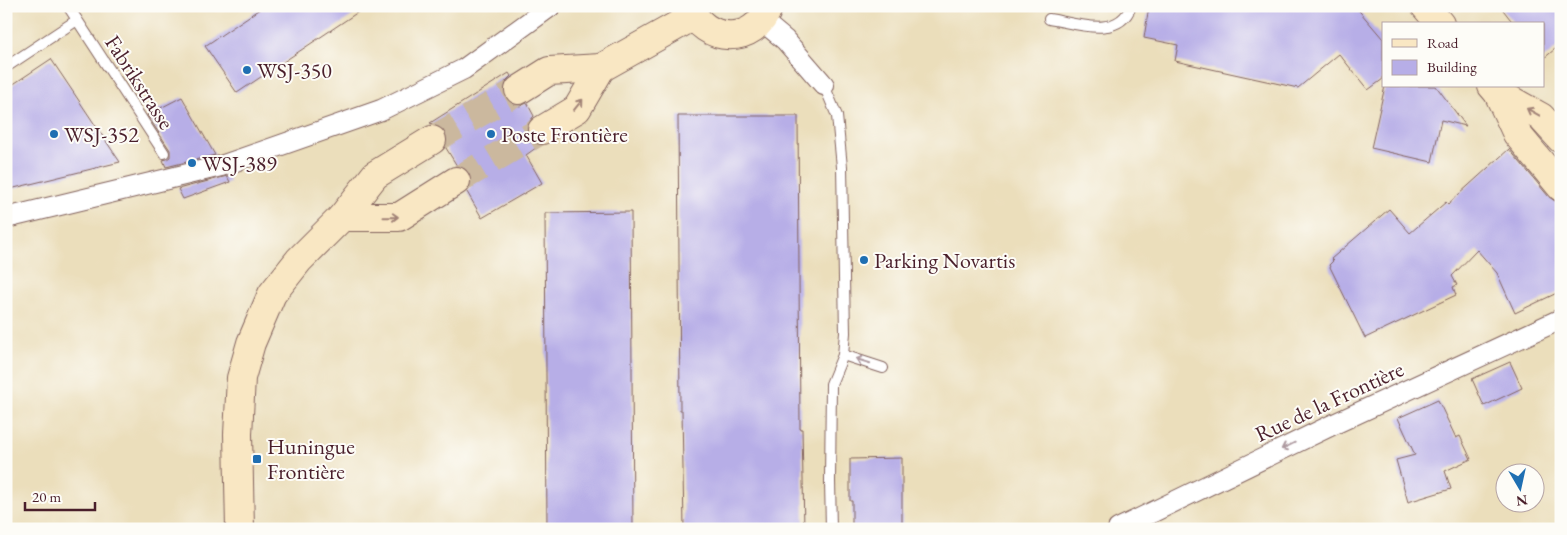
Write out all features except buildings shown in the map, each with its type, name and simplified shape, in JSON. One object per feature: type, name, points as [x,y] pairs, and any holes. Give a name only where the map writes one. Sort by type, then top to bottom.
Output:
[{"type":"main road","points":[[1425,6],[1438,22]]},
{"type":"main road","points":[[542,130],[577,109],[601,68],[691,11],[701,25],[721,35],[743,33],[753,28],[765,13]]},
{"type":"main road","points":[[520,90],[549,71],[601,68]]},
{"type":"main road","points":[[1495,90],[1541,117],[1561,139]]},
{"type":"main road","points":[[1495,90],[1517,134],[1561,187]]},
{"type":"main road","points":[[240,529],[238,434],[241,378],[251,343],[272,294],[299,260],[342,217],[375,175],[432,140]]},
{"type":"main road","points":[[342,217],[399,217],[456,181]]},
{"type":"street","points":[[6,218],[221,166],[381,110],[464,69],[551,6]]},
{"type":"street","points":[[765,13],[785,40],[824,84]]},
{"type":"street","name":"Rue de la Frontière","points":[[1118,529],[1332,425],[1561,319]]},
{"type":"lane","name":"Fabrikstrasse","points":[[68,6],[164,153]]},
{"type":"lane","points":[[1049,18],[1110,27],[1124,19],[1131,6]]},
{"type":"lane","points":[[6,67],[77,20]]},
{"type":"lane","points":[[824,84],[837,116],[842,166],[845,333],[843,355],[831,384],[831,529]]},
{"type":"lane","points":[[843,355],[883,368]]},
{"type":"tunnel","points":[[432,140],[519,90]]},
{"type":"tunnel","points":[[456,181],[542,130]]},
{"type":"place","name":"WSJ-350","points":[[247,70]]},
{"type":"place","name":"WSJ-352","points":[[54,134]]},
{"type":"place","name":"Poste Frontière","points":[[491,134]]},
{"type":"place","name":"WSJ-389","points":[[192,163]]},
{"type":"place","name":"Parking Novartis","points":[[864,260]]},
{"type":"place","name":"Huningue Frontière","points":[[257,459]]}]
